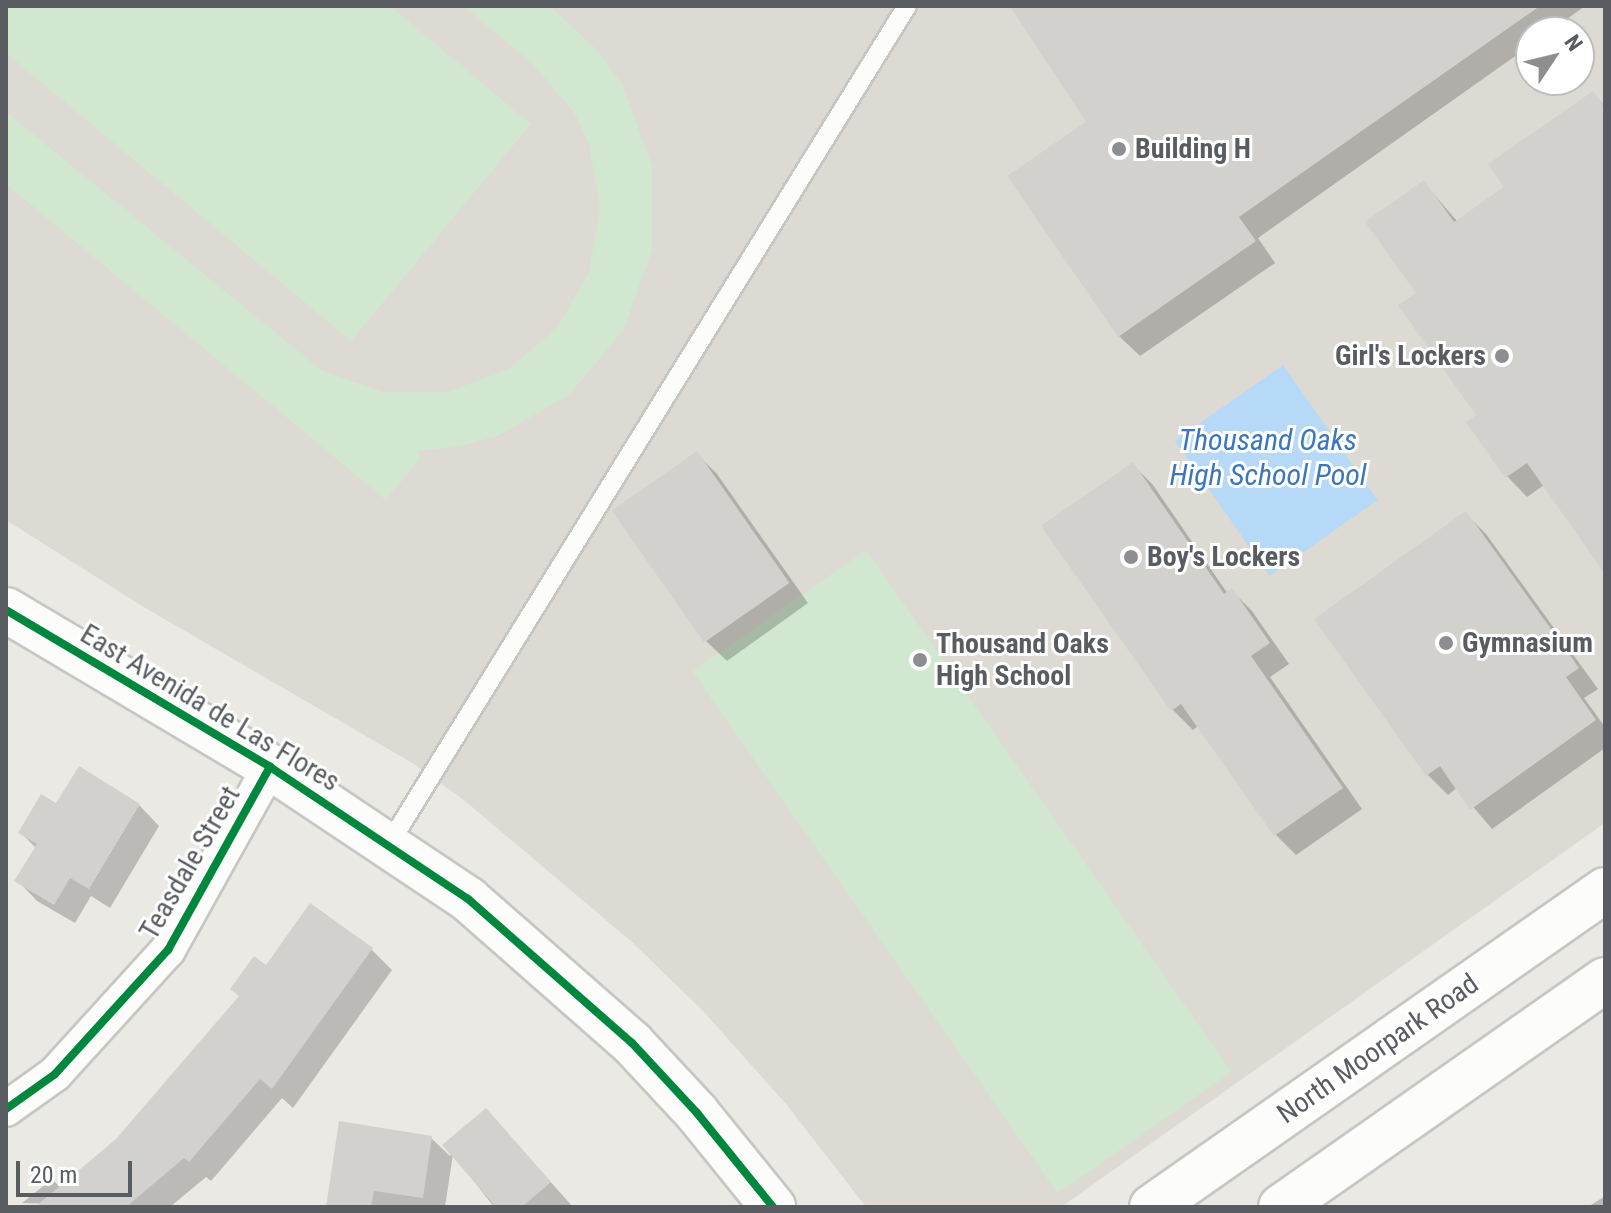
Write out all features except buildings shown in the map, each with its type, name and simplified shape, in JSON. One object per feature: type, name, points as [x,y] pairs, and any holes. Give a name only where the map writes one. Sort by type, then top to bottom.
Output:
[{"type":"street","name":"East Avenida de Las Flores","points":[[6,610],[270,767],[468,899],[632,1043],[697,1113],[773,1207]]},
{"type":"street","name":"Teasdale Street","points":[[6,1109],[55,1074],[168,950],[270,767]]},
{"type":"street","name":"North Moorpark Road","points":[[1152,1207],[1605,890]]},
{"type":"street","points":[[1281,1207],[1605,980]]},
{"type":"lane","points":[[389,844],[907,6]]},
{"type":"shaded area","name":"Thousand Oaks High School","points":[[6,6],[1605,6],[1605,823],[1061,1207],[866,1207],[786,1104],[703,1011],[632,942],[465,801],[414,764],[142,606],[6,520]]},
{"type":"green space","points":[[6,6],[390,6],[531,124],[351,341],[6,53]]},
{"type":"green space","points":[[463,6],[550,6],[599,52],[623,86],[652,166],[652,250],[624,329],[570,394],[498,436],[457,447],[415,451],[421,457],[386,500],[6,184],[6,112],[321,370],[382,392],[447,392],[507,370],[557,328],[589,272],[600,208],[589,144],[575,114],[533,64]]},
{"type":"green space","points":[[866,550],[1231,1072],[1058,1193],[692,672]]},
{"type":"water","name":"Thousand Oaks High School Pool","points":[[1283,365],[1378,500],[1270,576],[1175,441]]},
{"type":"cycle path","points":[[6,610],[270,767],[468,899],[632,1043],[697,1113],[773,1207]]},
{"type":"cycle path","points":[[6,1109],[55,1074],[168,950],[270,767]]},
{"type":"place","name":"Building H","points":[[1119,149]]},
{"type":"place","name":"Girl's Lockers","points":[[1502,356]]},
{"type":"place","name":"Boy's Lockers","points":[[1131,557]]},
{"type":"place","name":"Gymnasium","points":[[1446,643]]},
{"type":"place","name":"Thousand Oaks High School","points":[[920,660]]}]
